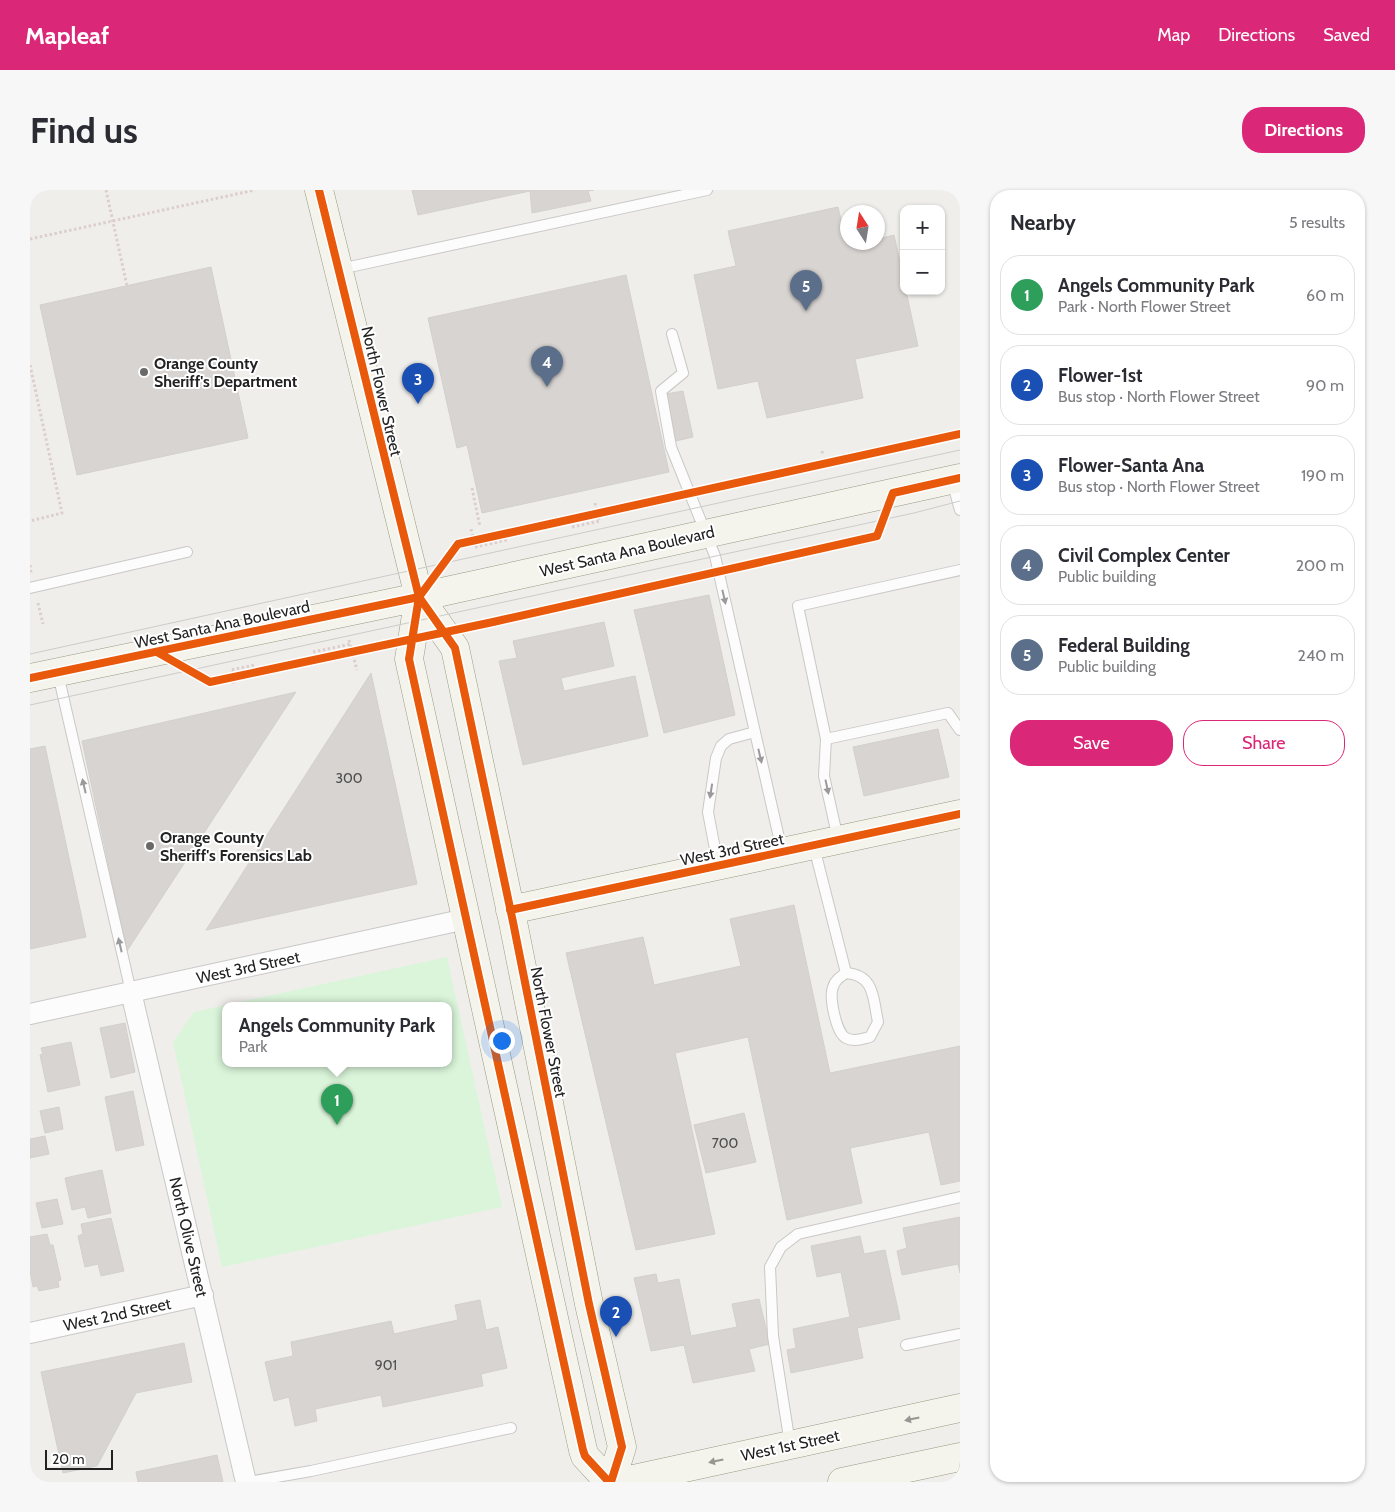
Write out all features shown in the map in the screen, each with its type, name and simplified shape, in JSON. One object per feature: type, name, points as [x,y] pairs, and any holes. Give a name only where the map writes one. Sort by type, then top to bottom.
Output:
[{"type":"main road","name":"North Flower Street","points":[[319,190],[419,597],[455,648],[589,1304],[622,1447],[610,1482],[585,1456],[583,1450],[409,659],[419,597]]},
{"type":"main road","name":"West Santa Ana Boulevard","points":[[30,678],[419,597],[956,479]]},
{"type":"main road","name":"West 3rd Street","points":[[510,910],[960,814]]},
{"type":"main road","name":"West 1st Street","points":[[620,1482],[960,1408]]},
{"type":"main road","points":[[842,1482],[960,1457]]},
{"type":"street","name":"West 3rd Street","points":[[30,1014],[466,920]]},
{"type":"street","name":"North Olive Street","points":[[131,992],[247,1482]]},
{"type":"street","name":"West 2nd Street","points":[[30,1333],[203,1295]]},
{"type":"lane","points":[[339,269],[707,190]]},
{"type":"lane","points":[[672,334],[684,373],[661,392],[671,447],[715,556],[782,852]]},
{"type":"lane","points":[[956,479],[960,510]]},
{"type":"lane","points":[[30,588],[187,552]]},
{"type":"lane","points":[[846,973],[826,843],[824,776],[826,738],[798,606],[960,570]]},
{"type":"lane","points":[[58,672],[131,992]]},
{"type":"lane","points":[[826,738],[948,713],[960,730]]},
{"type":"lane","points":[[718,866],[708,812],[716,758],[721,746],[728,739],[755,732]]},
{"type":"lane","points":[[846,973],[858,974],[866,979],[871,988],[878,1022],[870,1037],[854,1040],[844,1037],[838,1029],[831,995],[838,978],[846,973]]},
{"type":"lane","points":[[791,1445],[773,1336],[770,1267],[780,1246],[798,1234],[960,1197]]},
{"type":"lane","points":[[906,1345],[960,1334]]},
{"type":"lane","points":[[247,1482],[311,1471],[511,1428]]},
{"type":"path","points":[[106,190],[127,286]]},
{"type":"path","points":[[30,239],[255,190]]},
{"type":"path","points":[[30,365],[62,513],[30,521]]},
{"type":"path","points":[[822,451],[823,456]]},
{"type":"path","points":[[472,488],[480,527]]},
{"type":"path","points":[[595,503],[597,511]]},
{"type":"path","points":[[561,522],[607,512]]},
{"type":"path","points":[[572,527],[600,521],[598,517]]},
{"type":"path","points":[[471,529],[473,537]]},
{"type":"path","points":[[466,542],[516,532]]},
{"type":"path","points":[[475,548],[507,540]]},
{"type":"path","points":[[37,601],[43,624]]},
{"type":"path","points":[[313,652],[350,644]]},
{"type":"path","points":[[308,661],[361,649]]},
{"type":"path","points":[[353,655],[357,670]]},
{"type":"path","points":[[228,676],[258,668]]},
{"type":"path","points":[[233,681],[234,686]]},
{"type":"green space","points":[[447,957],[502,1207],[222,1267],[173,1042],[194,1012],[222,1006],[222,1067],[452,1067],[452,1002],[240,1002]]},
{"type":"building","points":[[412,190],[594,190],[588,191],[591,201],[532,213],[530,191],[418,215]]},
{"type":"building","points":[[838,207],[840,215],[840,250],[885,250],[885,237],[894,235],[900,262],[900,295],[907,295],[918,346],[855,359],[863,398],[767,418],[758,381],[718,389],[694,275],[736,266],[728,231]]},
{"type":"building","name":"Orange County Sheriff's Department","points":[[211,267],[248,438],[77,475],[40,305]]},
{"type":"building","points":[[626,275],[669,472],[482,513],[467,445],[457,448],[428,318]]},
{"type":"building","points":[[683,391],[693,437],[676,441],[666,394]]},
{"type":"building","points":[[709,595],[735,715],[664,733],[634,610]]},
{"type":"building","points":[[604,622],[614,666],[561,678],[564,691],[635,676],[648,736],[523,765],[499,661],[517,658],[513,641]]},
{"type":"building","points":[[371,673],[417,884],[206,930]]},
{"type":"building","name":"Orange County Sheriff's Forensics Lab","points":[[296,692],[127,951],[82,741]]},
{"type":"building","points":[[938,729],[949,777],[864,796],[853,747]]},
{"type":"building","points":[[45,746],[86,937],[30,949],[30,749]]},
{"type":"building","points":[[794,905],[830,1073],[960,1046],[960,1181],[941,1185],[929,1132],[850,1148],[862,1203],[787,1220],[748,1037],[675,1053],[715,1234],[636,1250],[566,953],[643,937],[654,985],[741,966],[730,919]]},
{"type":"building","points":[[125,1023],[135,1072],[111,1078],[100,1028]]},
{"type":"building","points":[[71,1042],[80,1085],[48,1092],[40,1055],[43,1054],[41,1048]]},
{"type":"building","points":[[133,1091],[144,1145],[116,1151],[105,1097]]},
{"type":"building","points":[[59,1107],[63,1129],[45,1133],[40,1111]]},
{"type":"building","points":[[744,1113],[756,1162],[706,1173],[694,1125]]},
{"type":"building","points":[[45,1136],[49,1154],[30,1158],[30,1139]]},
{"type":"building","points":[[102,1170],[111,1213],[88,1218],[85,1207],[72,1210],[65,1178]]},
{"type":"building","points":[[57,1199],[63,1224],[42,1228],[36,1203]]},
{"type":"building","points":[[960,1217],[960,1273],[958,1264],[902,1275],[897,1251],[907,1248],[903,1228]]},
{"type":"building","points":[[111,1218],[124,1271],[101,1276],[98,1264],[85,1267],[78,1236],[83,1234],[81,1224]]},
{"type":"building","points":[[47,1234],[50,1245],[53,1245],[61,1280],[58,1281],[59,1287],[39,1291],[37,1286],[33,1287],[30,1271],[30,1237]]},
{"type":"building","points":[[860,1236],[864,1254],[885,1250],[900,1319],[857,1328],[863,1358],[791,1373],[787,1350],[796,1348],[793,1329],[850,1317],[841,1272],[817,1277],[811,1246]]},
{"type":"building","points":[[656,1274],[658,1283],[679,1279],[691,1336],[737,1327],[732,1304],[759,1299],[770,1344],[749,1349],[755,1371],[693,1383],[684,1345],[651,1351],[634,1278]]},
{"type":"building","points":[[480,1300],[486,1330],[498,1327],[507,1368],[481,1374],[483,1386],[383,1407],[381,1395],[315,1409],[317,1421],[295,1426],[289,1397],[274,1401],[265,1362],[293,1356],[291,1342],[391,1321],[394,1334],[458,1320],[455,1305]]},
{"type":"building","points":[[184,1343],[192,1382],[136,1393],[97,1466],[63,1473],[41,1372]]},
{"type":"building","points":[[217,1455],[223,1482],[138,1482],[136,1472]]},
{"type":"tram line","points":[[30,654],[960,450]]},
{"type":"tram line","points":[[30,705],[914,513],[960,501]]},
{"type":"cycle path","points":[[319,190],[419,597],[455,648],[513,922],[589,1304],[622,1447],[611,1482]]},
{"type":"cycle path","points":[[609,1482],[585,1456],[583,1450],[409,659],[419,597],[458,544],[960,434]]},
{"type":"cycle path","points":[[157,652],[210,682],[493,622],[877,536],[893,493],[960,478]]},
{"type":"cycle path","points":[[30,678],[419,597]]},
{"type":"cycle path","points":[[510,910],[960,814]]},
{"type":"place","name":"Federal Building","points":[[806,311]]},
{"type":"place","name":"Orange County Sheriff's Department","points":[[144,372]]},
{"type":"place","name":"Civil Complex Center","points":[[547,387]]},
{"type":"place","name":"Flower-Santa Ana","points":[[418,404]]},
{"type":"place","name":"Orange County Sheriff's Forensics Lab","points":[[150,846]]},
{"type":"place","name":"Angels Community Park","points":[[337,1125]]},
{"type":"place","name":"Flower-1st","points":[[616,1337]]}]
